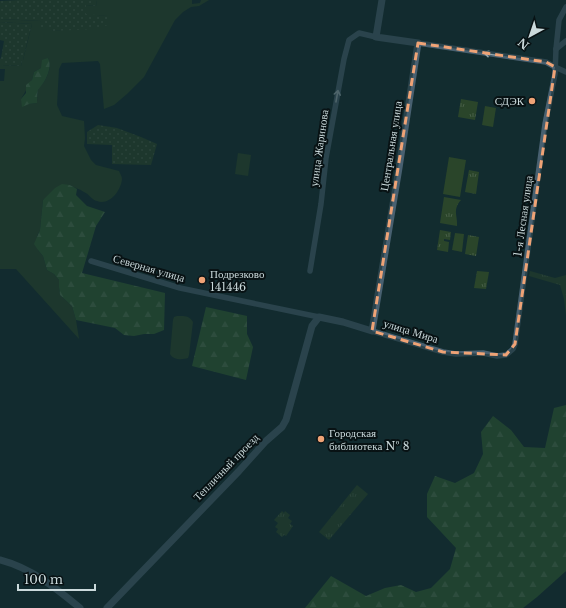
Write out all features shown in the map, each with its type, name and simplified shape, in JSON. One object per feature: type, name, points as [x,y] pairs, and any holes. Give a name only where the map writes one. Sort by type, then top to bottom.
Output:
[{"type":"street","points":[[382,0],[376,37],[546,62],[566,72]]},
{"type":"street","name":"1-я Лесная улица","points":[[497,356],[506,355],[513,349],[515,344],[545,124],[555,74],[559,20],[566,7]]},
{"type":"street","name":"улица Жаринова","points":[[310,271],[321,204],[326,158],[344,59],[349,40],[359,33],[376,37]]},
{"type":"street","points":[[556,49],[566,40]]},
{"type":"street","name":"Центральная улица","points":[[372,331],[418,43]]},
{"type":"street","name":"Северная улица","points":[[91,262],[180,288],[319,317]]},
{"type":"street","name":"улица Мира","points":[[319,317],[343,322],[443,352],[456,354],[483,353],[497,356]]},
{"type":"street","name":"Тепличный проезд","points":[[107,608],[266,441],[282,427],[286,420],[312,326],[319,317]]},
{"type":"street","points":[[0,560],[22,568],[36,576],[54,587],[80,608]]},
{"type":"highlighted area","points":[[418,43],[546,62],[555,67],[515,344],[506,355],[443,352],[372,331]]},
{"type":"green space","points":[[97,0],[192,0],[192,4],[200,3],[201,0],[209,0],[199,6],[191,7],[175,20],[144,77],[114,105],[104,109],[100,64],[98,61],[62,63],[59,69],[57,105],[62,116],[84,121],[84,146],[91,160],[96,165],[119,171],[122,179],[117,193],[106,201],[101,202],[95,200],[86,193],[70,185],[43,200],[40,230],[37,236],[38,250],[43,256],[47,270],[54,274],[59,280],[60,295],[72,306],[79,339],[16,269],[0,269],[0,81],[4,81],[5,69],[0,69],[0,65],[21,66],[32,24],[0,22],[0,19],[40,21],[53,31],[63,30],[107,16],[86,15],[86,5],[96,6]],"holes":[[[48,58],[50,67],[44,82],[38,90],[37,103],[29,104],[21,99],[32,80],[34,72],[41,68]]]},
{"type":"green space","points":[[97,0],[96,6],[86,5],[86,14],[107,16],[108,25],[96,29],[53,31],[41,27],[40,21],[0,19],[0,1]]},
{"type":"green space","points":[[0,22],[32,24],[21,66],[0,65],[4,41],[0,40]]},
{"type":"green space","points":[[48,58],[50,64],[49,70],[44,82],[38,90],[37,103],[22,107],[21,99],[26,93],[26,85],[32,80],[34,72],[41,68],[42,60]]},
{"type":"green space","points":[[461,99],[478,102],[475,120],[458,117]]},
{"type":"green space","points":[[485,106],[496,108],[493,127],[482,125]]},
{"type":"green space","points":[[98,125],[117,128],[157,144],[151,165],[112,164],[112,145],[87,144],[87,132]]},
{"type":"green space","points":[[238,153],[251,155],[248,176],[235,174]]},
{"type":"green space","points":[[449,157],[466,160],[460,197],[443,194]]},
{"type":"green space","points":[[469,170],[479,172],[476,194],[465,192]]},
{"type":"green space","points":[[62,184],[70,185],[77,189],[76,195],[87,206],[105,212],[96,226],[82,273],[165,293],[164,330],[154,334],[134,336],[124,335],[115,328],[76,320],[72,306],[60,295],[59,280],[54,274],[47,270],[43,256],[34,244],[40,230],[43,200],[55,188]]},
{"type":"green space","points":[[444,197],[461,200],[456,210],[457,226],[440,223]]},
{"type":"green space","points":[[440,230],[451,232],[450,240],[444,239],[444,241],[449,242],[448,252],[437,250]]},
{"type":"green space","points":[[455,233],[464,234],[462,252],[452,250]]},
{"type":"green space","points":[[468,235],[479,237],[476,256],[465,254]]},
{"type":"green space","points":[[477,271],[489,272],[486,289],[474,288]]},
{"type":"green space","points":[[530,271],[555,278],[566,275],[566,315],[560,285],[529,276]]},
{"type":"green space","points":[[206,307],[247,316],[247,334],[253,347],[246,380],[192,366]]},
{"type":"green space","points":[[174,317],[188,317],[193,322],[189,355],[186,359],[175,358],[170,354],[173,320]]},
{"type":"green space","points":[[566,405],[566,571],[523,608],[305,608],[331,576],[366,596],[385,588],[401,585],[416,592],[431,588],[450,569],[456,548],[427,517],[427,494],[435,476],[455,483],[474,473],[483,454],[481,432],[493,416],[511,430],[524,447],[545,448],[554,408]]},
{"type":"green space","points":[[357,485],[368,494],[329,540],[319,532]]},
{"type":"green space","points":[[282,511],[284,513],[285,511],[290,515],[288,518],[292,521],[290,524],[293,526],[286,536],[284,535],[282,537],[276,532],[278,529],[275,527],[278,523],[274,520]]},
{"type":"place","name":"СДЭК","points":[[532,101]]},
{"type":"place","name":"Подрезково 141446","points":[[202,280]]},
{"type":"place","name":"Городская библиотека № 8","points":[[321,439]]}]
